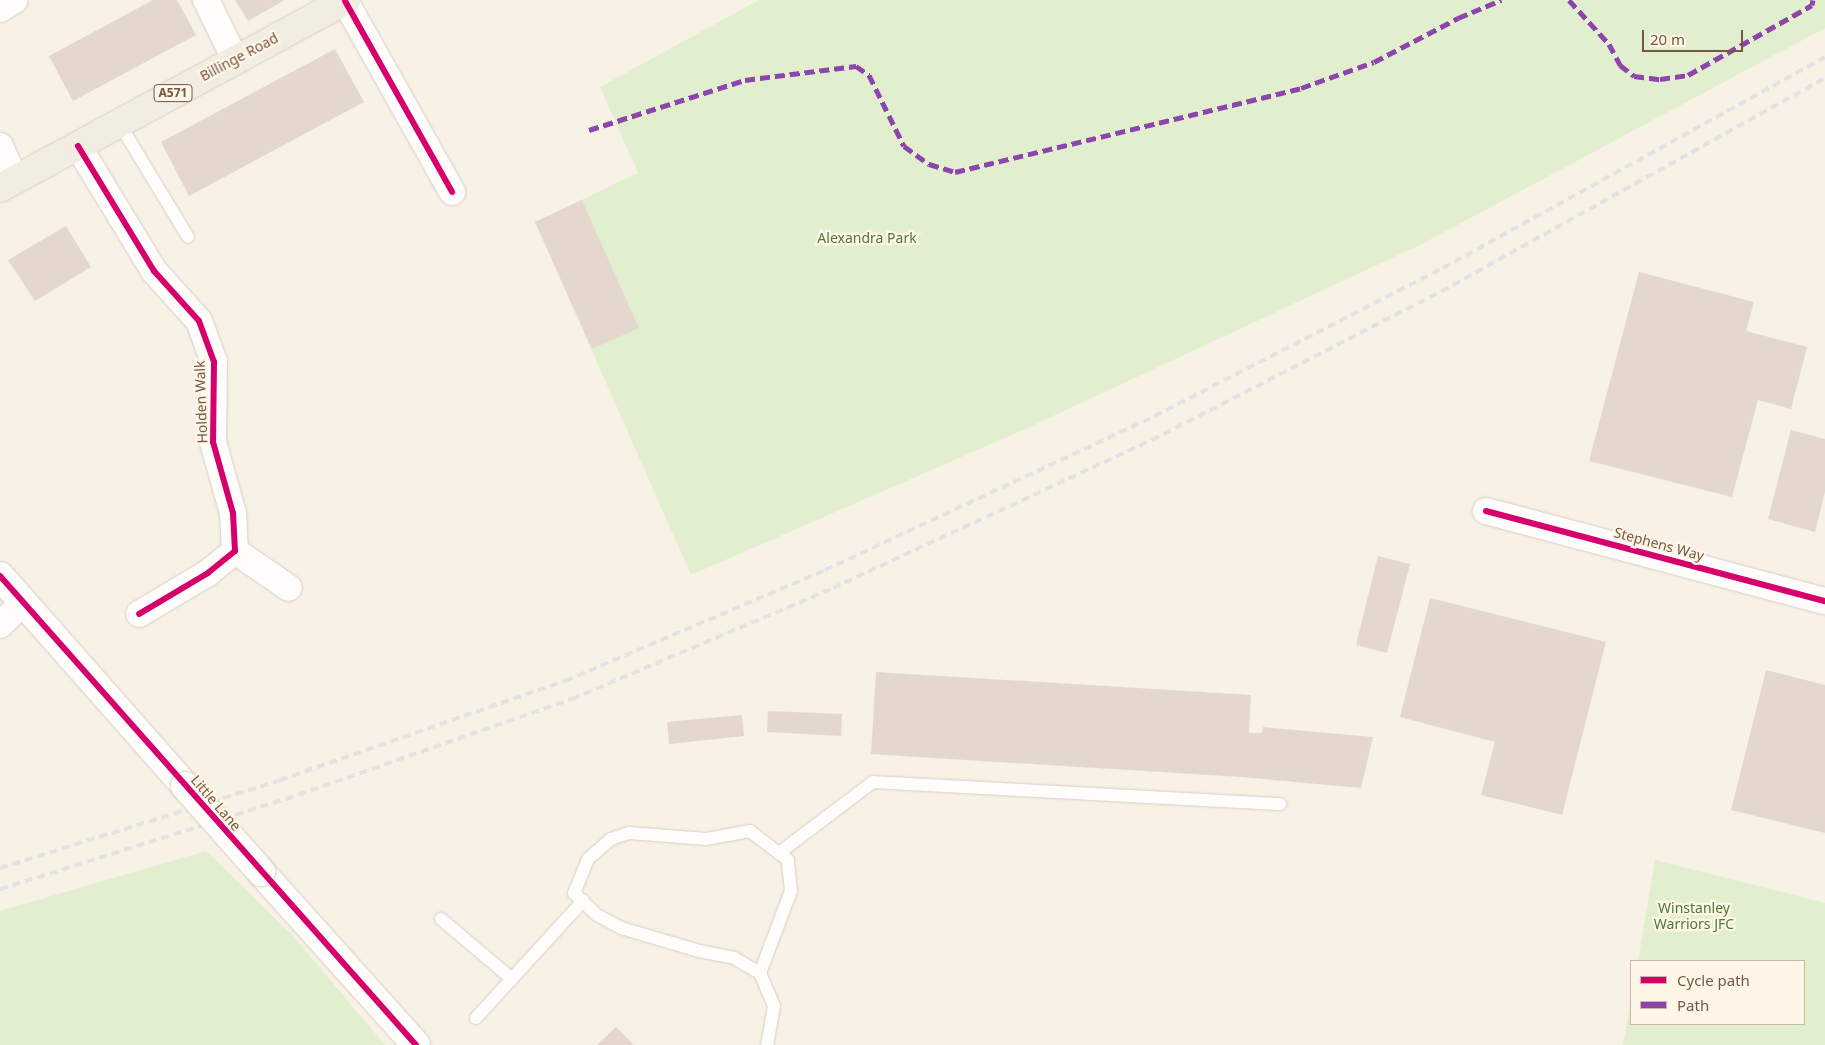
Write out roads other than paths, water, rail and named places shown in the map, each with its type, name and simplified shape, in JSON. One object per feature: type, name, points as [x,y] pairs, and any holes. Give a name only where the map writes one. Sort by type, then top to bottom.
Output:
[{"type":"main road","name":"Billinge Road","points":[[7,183],[346,0]]},
{"type":"street","points":[[0,9],[15,0]]},
{"type":"street","points":[[206,0],[235,59]]},
{"type":"street","points":[[346,0],[452,192]]},
{"type":"street","points":[[0,146],[7,183]]},
{"type":"street","name":"Holden Walk","points":[[78,146],[154,271],[199,321],[214,362],[213,442],[233,513],[235,551]]},
{"type":"street","name":"Stephens Way","points":[[1486,511],[1825,601]]},
{"type":"street","points":[[140,614],[208,573],[235,551],[289,588]]},
{"type":"street","name":"Little Lane","points":[[0,576],[416,1045]]},
{"type":"street","points":[[0,626],[23,603]]},
{"type":"lane","points":[[119,123],[188,237]]},
{"type":"lane","points":[[779,853],[873,782],[1280,804]]},
{"type":"lane","points":[[760,973],[791,891],[788,860],[750,831],[706,839],[629,833],[611,839],[588,859],[574,893],[597,915],[621,928],[699,951],[734,958],[760,973],[774,1006],[767,1045]]},
{"type":"lane","points":[[476,1018],[583,901]]},
{"type":"lane","points":[[441,920],[512,979]]},
{"type":"railway","points":[[0,868],[280,780],[565,681],[825,570],[1143,422],[1443,268],[1825,57]]},
{"type":"railway","points":[[0,889],[286,799],[572,699],[833,588],[1152,440],[1453,285],[1825,78]]},
{"type":"park label","name":"Alexandra Park","points":[[867,238]]},
{"type":"park label","name":"Winstanley Warriors JFC","points":[[1694,916]]}]
